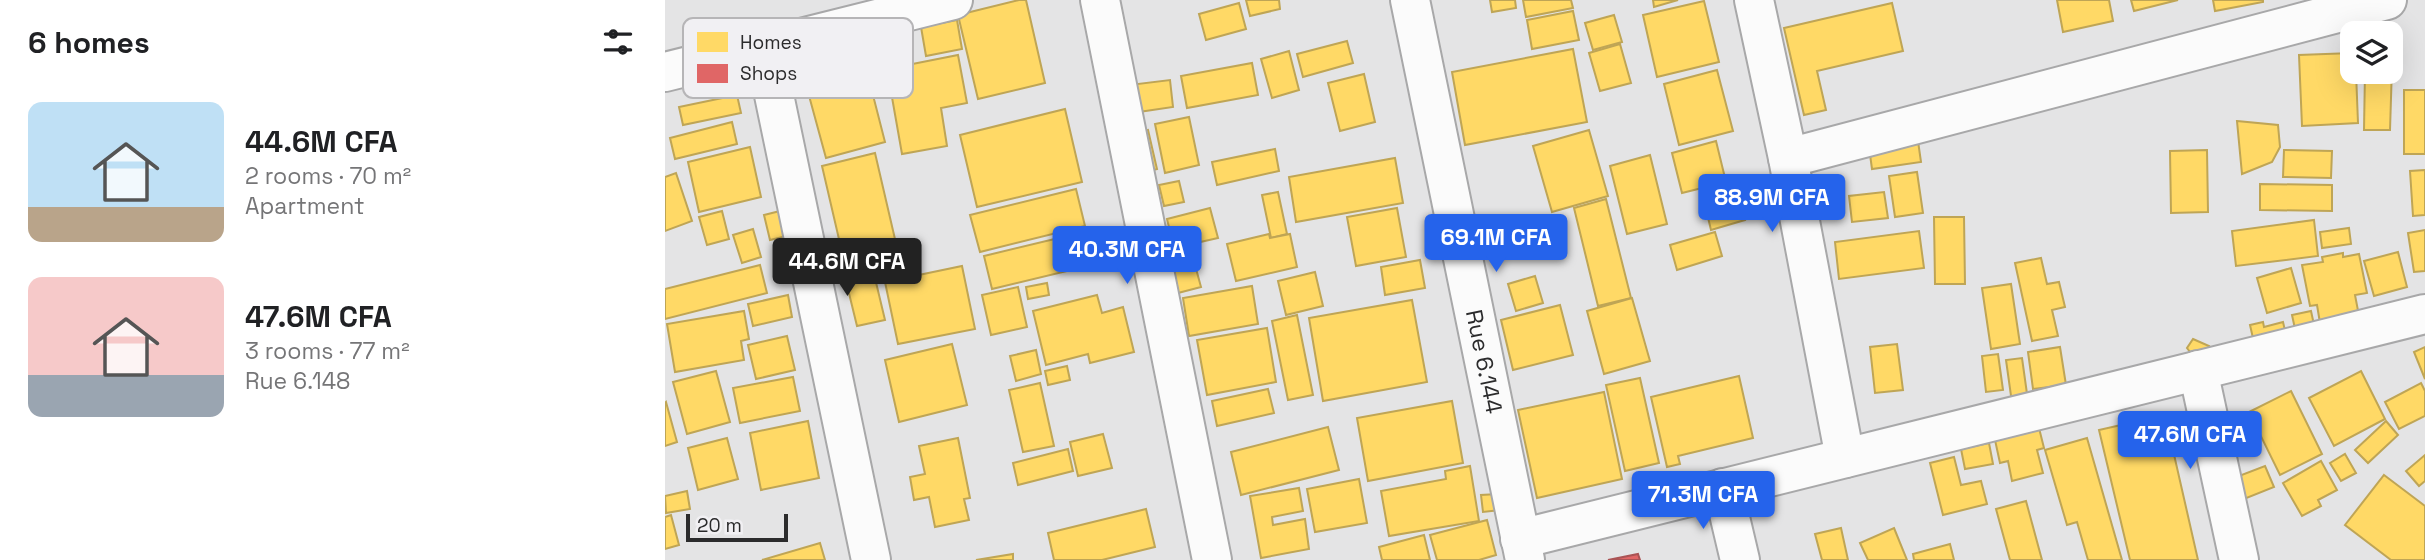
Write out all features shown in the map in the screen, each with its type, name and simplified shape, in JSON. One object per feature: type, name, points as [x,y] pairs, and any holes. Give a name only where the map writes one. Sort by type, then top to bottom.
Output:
[{"type":"street","points":[[881,18],[953,0]]},
{"type":"street","points":[[1100,0],[1212,560]]},
{"type":"street","name":"Rue 6.144","points":[[1411,0],[1522,549]]},
{"type":"street","points":[[1754,0],[1788,158],[1845,458]]},
{"type":"street","points":[[1788,158],[2388,0]]},
{"type":"street","points":[[665,72],[683,67]]},
{"type":"street","points":[[775,98],[871,560]]},
{"type":"street","points":[[1522,549],[1723,488],[2425,314]]},
{"type":"street","points":[[2198,370],[2239,560]]},
{"type":"street","points":[[1723,488],[1740,560]]},
{"type":"building: Homes","points":[[1026,0],[1045,83],[978,99],[958,15]]},
{"type":"building: Homes","points":[[1246,0],[1279,0],[1280,9],[1250,16]]},
{"type":"building: Homes","points":[[1490,0],[1515,0],[1516,8],[1492,12]]},
{"type":"building: Homes","points":[[1523,0],[1571,0],[1573,8],[1526,17]]},
{"type":"building: Homes","points":[[1653,0],[1678,0],[1654,7]]},
{"type":"building: Homes","points":[[2057,0],[2109,0],[2113,21],[2063,32]]},
{"type":"building: Homes","points":[[2131,0],[2178,0],[2134,11]]},
{"type":"building: Homes","points":[[2213,0],[2263,0],[2263,2],[2215,11]]},
{"type":"building: Homes","points":[[1704,1],[1719,62],[1657,77],[1643,15]]},
{"type":"building: Homes","points":[[1239,3],[1246,29],[1206,40],[1199,14]]},
{"type":"building: Homes","points":[[1892,3],[1903,51],[1817,71],[1826,110],[1804,115],[1784,28]]},
{"type":"building: Homes","points":[[1573,11],[1579,40],[1532,49],[1527,20]]},
{"type":"building: Homes","points":[[1614,15],[1622,42],[1593,50],[1585,23]]},
{"type":"building: Homes","points":[[957,20],[962,49],[926,56],[921,27]]},
{"type":"building: Homes","points":[[1347,41],[1353,63],[1303,77],[1297,54]]},
{"type":"building: Homes","points":[[1620,44],[1631,83],[1600,91],[1589,53]]},
{"type":"building: Homes","points":[[1573,49],[1587,122],[1465,145],[1452,72]]},
{"type":"building: Homes","points":[[1289,51],[1299,90],[1272,98],[1261,59]]},
{"type":"building: Homes","points":[[2340,53],[2340,84],[2356,84],[2358,123],[2302,126],[2299,55]]},
{"type":"building: Homes","points":[[958,55],[967,103],[941,108],[947,146],[902,154],[892,98],[913,98],[913,64]]},
{"type":"building: Homes","points":[[1252,63],[1258,95],[1187,108],[1181,76]]},
{"type":"building: Homes","points":[[1717,70],[1733,131],[1679,145],[1664,84]]},
{"type":"building: Homes","points":[[1364,74],[1375,122],[1340,131],[1328,83]]},
{"type":"building: Homes","points":[[1170,80],[1173,107],[1125,114],[1121,86]]},
{"type":"building: Homes","points":[[2365,84],[2391,84],[2390,130],[2364,130]]},
{"type":"building: Homes","points":[[2404,90],[2425,90],[2425,154],[2404,154]]},
{"type":"building: Homes","points":[[722,98],[738,98],[741,113],[683,125],[679,107]]},
{"type":"building: Homes","points":[[810,98],[874,98],[885,142],[826,158]]},
{"type":"building: Homes","points":[[1065,109],[1082,182],[977,207],[960,135]]},
{"type":"building: Homes","points":[[1189,117],[1199,165],[1165,173],[1155,124]]},
{"type":"building: Homes","points":[[2237,121],[2278,125],[2280,147],[2272,162],[2242,174]]},
{"type":"building: Homes","points":[[732,122],[737,144],[675,159],[670,138]]},
{"type":"building: Homes","points":[[1148,130],[1157,169],[1139,174],[1130,134]]},
{"type":"building: Homes","points":[[1589,130],[1608,196],[1552,212],[1533,146]]},
{"type":"building: Homes","points":[[1716,141],[1726,182],[1682,193],[1672,153]]},
{"type":"building: Homes","points":[[1918,141],[1921,162],[1872,169],[1869,147]]},
{"type":"building: Homes","points":[[750,147],[761,197],[699,212],[688,162]]},
{"type":"building: Homes","points":[[1275,149],[1279,171],[1217,185],[1212,162]]},
{"type":"building: Homes","points":[[2207,150],[2208,212],[2171,213],[2170,151]]},
{"type":"building: Homes","points":[[2284,150],[2332,151],[2331,178],[2283,177]]},
{"type":"building: Homes","points":[[875,153],[898,252],[845,265],[822,166]]},
{"type":"building: Homes","points":[[1650,155],[1667,224],[1627,234],[1610,166]]},
{"type":"building: Homes","points":[[1395,158],[1403,203],[1296,222],[1289,177]]},
{"type":"building: Homes","points":[[2425,170],[2425,215],[2413,216],[2410,171]]},
{"type":"building: Homes","points":[[1917,172],[1923,213],[1895,217],[1889,176]]},
{"type":"building: Homes","points":[[676,173],[692,221],[665,231],[665,177]]},
{"type":"building: Homes","points":[[1179,181],[1184,202],[1164,206],[1159,185]]},
{"type":"building: Homes","points":[[1767,184],[1771,203],[1748,209],[1743,190]]},
{"type":"building: Homes","points":[[2260,184],[2332,185],[2332,211],[2260,210]]},
{"type":"building: Homes","points":[[1076,189],[1085,226],[980,252],[970,215]]},
{"type":"building: Homes","points":[[1278,192],[1287,234],[1271,238],[1262,195]]},
{"type":"building: Homes","points":[[1884,192],[1888,218],[1852,222],[1849,196]]},
{"type":"building: Homes","points":[[1738,195],[1745,220],[1711,230],[1705,205]]},
{"type":"building: Homes","points":[[1606,199],[1631,298],[1598,306],[1574,208]]},
{"type":"building: Homes","points":[[1210,208],[1218,238],[1174,248],[1167,219]]},
{"type":"building: Homes","points":[[1397,208],[1406,257],[1356,266],[1347,217]]},
{"type":"building: Homes","points":[[722,211],[729,239],[707,245],[699,217]]},
{"type":"building: Homes","points":[[780,211],[787,236],[770,240],[764,215]]},
{"type":"building: Homes","points":[[1934,217],[1964,217],[1965,284],[1935,284]]},
{"type":"building: Homes","points":[[2314,220],[2318,256],[2236,266],[2232,231]]},
{"type":"building: Homes","points":[[2349,228],[2351,244],[2322,248],[2320,232]]},
{"type":"building: Homes","points":[[753,229],[761,257],[742,263],[733,235]]},
{"type":"building: Homes","points":[[2425,230],[2425,271],[2414,272],[2408,233]]},
{"type":"building: Homes","points":[[1088,231],[1096,264],[992,289],[984,256]]},
{"type":"building: Homes","points":[[1919,231],[1924,268],[1839,279],[1835,242]]},
{"type":"building: Homes","points":[[1715,232],[1722,256],[1677,270],[1670,245]]},
{"type":"building: Homes","points":[[1269,234],[1270,238],[1290,234],[1297,267],[1236,281],[1227,244]]},
{"type":"building: Homes","points":[[2398,252],[2407,287],[2374,296],[2364,261]]},
{"type":"building: Homes","points":[[2343,253],[2343,257],[2359,254],[2367,293],[2355,295],[2360,321],[2321,329],[2317,305],[2310,306],[2302,265],[2323,262],[2322,257]]},
{"type":"building: Homes","points":[[1192,254],[1201,287],[1178,293],[1170,260]]},
{"type":"building: Homes","points":[[2041,258],[2047,284],[2059,282],[2065,307],[2052,310],[2058,336],[2032,341],[2015,263]]},
{"type":"building: Homes","points":[[1420,260],[1425,288],[1385,295],[1381,267]]},
{"type":"building: Homes","points":[[760,265],[767,293],[665,319],[665,289]]},
{"type":"building: Homes","points":[[962,266],[975,329],[898,344],[885,282]]},
{"type":"building: Homes","points":[[2291,268],[2301,303],[2267,313],[2257,278]]},
{"type":"building: Homes","points":[[1315,272],[1323,306],[1286,315],[1278,281]]},
{"type":"building: Homes","points":[[874,274],[885,320],[857,326],[846,281]]},
{"type":"building: Homes","points":[[1535,276],[1543,303],[1516,311],[1508,284]]},
{"type":"building: Homes","points":[[1047,283],[1049,295],[1028,299],[1026,287]]},
{"type":"building: Homes","points":[[2011,284],[2020,344],[1991,349],[1982,288]]},
{"type":"building: Homes","points":[[1252,286],[1258,324],[1189,336],[1183,298]]},
{"type":"building: Homes","points":[[1018,287],[1027,327],[991,335],[982,295]]},
{"type":"building: Homes","points":[[788,295],[792,317],[753,326],[748,304]]},
{"type":"building: Homes","points":[[1097,295],[1102,313],[1123,307],[1134,352],[1090,363],[1088,354],[1046,365],[1033,311]]},
{"type":"building: Homes","points":[[1632,298],[1650,361],[1604,374],[1587,311]]},
{"type":"building: Homes","points":[[1412,300],[1427,382],[1323,401],[1309,318]]},
{"type":"building: Homes","points":[[1560,305],[1573,355],[1513,370],[1501,320]]},
{"type":"building: Homes","points":[[744,311],[749,339],[741,341],[744,360],[675,372],[667,324]]},
{"type":"building: Homes","points":[[2311,311],[2316,334],[2297,338],[2292,315]]},
{"type":"building: Homes","points":[[1297,315],[1313,395],[1288,400],[1272,321]]},
{"type":"building: Homes","points":[[2263,322],[2264,327],[2283,322],[2287,339],[2255,347],[2250,325]]},
{"type":"building: Homes","points":[[1267,328],[1276,382],[1207,395],[1197,340]]},
{"type":"building: Homes","points":[[787,336],[795,370],[756,379],[748,345]]},
{"type":"building: Homes","points":[[2193,339],[2209,346],[2200,365],[2187,348]]},
{"type":"building: Homes","points":[[952,344],[967,405],[899,422],[885,360]]},
{"type":"building: Homes","points":[[1897,344],[1903,390],[1875,393],[1870,347]]},
{"type":"building: Homes","points":[[2060,347],[2066,385],[2033,389],[2028,352]]},
{"type":"building: Homes","points":[[2425,347],[2425,379],[2414,352]]},
{"type":"building: Homes","points":[[1036,350],[1041,374],[1016,381],[1010,356]]},
{"type":"building: Homes","points":[[1998,354],[2003,390],[1986,392],[1982,356]]},
{"type":"building: Homes","points":[[2022,358],[2028,401],[2012,403],[2006,360]]},
{"type":"building: Homes","points":[[1067,366],[1070,380],[1048,385],[1045,371]]},
{"type":"building: Homes","points":[[716,371],[730,422],[687,434],[673,382]]},
{"type":"building: Homes","points":[[2361,371],[2385,419],[2334,446],[2309,398]]},
{"type":"building: Homes","points":[[1739,376],[1753,438],[1678,456],[1680,464],[1667,467],[1651,397]]},
{"type":"building: Homes","points":[[793,377],[800,411],[740,423],[733,388]]},
{"type":"building: Homes","points":[[1640,378],[1659,463],[1625,471],[1606,385]]},
{"type":"building: Homes","points":[[1040,383],[1054,446],[1023,452],[1009,390]]},
{"type":"building: Homes","points":[[2421,383],[2425,391],[2425,416],[2399,429],[2385,402]]},
{"type":"building: Homes","points":[[1268,389],[1274,413],[1217,426],[1212,401]]},
{"type":"building: Homes","points":[[2291,391],[2322,454],[2280,475],[2249,412]]},
{"type":"building: Homes","points":[[1604,392],[1622,479],[1537,498],[1518,410]]},
{"type":"building: Homes","points":[[1452,401],[1463,463],[1368,481],[1357,418]]},
{"type":"building: Homes","points":[[665,403],[677,442],[665,446]]},
{"type":"building: Homes","points":[[2165,415],[2198,560],[2130,560],[2099,430]]},
{"type":"building: Homes","points":[[808,421],[819,478],[761,490],[750,433]]},
{"type":"building: Homes","points":[[2386,421],[2398,435],[2368,463],[2355,450]]},
{"type":"building: Homes","points":[[1328,427],[1339,470],[1241,495],[1231,452]]},
{"type":"building: Homes","points":[[2039,428],[2044,448],[2037,450],[2043,473],[2012,481],[2008,461],[2000,463],[1995,440]]},
{"type":"building: Homes","points":[[1103,434],[1112,468],[1078,476],[1070,442]]},
{"type":"building: Homes","points":[[727,438],[738,479],[698,490],[688,448]]},
{"type":"building: Homes","points":[[958,438],[970,498],[964,499],[969,520],[935,527],[929,497],[914,500],[910,477],[925,474],[919,446]]},
{"type":"building: Homes","points":[[2087,438],[2122,560],[2088,560],[2077,522],[2067,525],[2045,450]]},
{"type":"building: Homes","points":[[1989,443],[1993,464],[1965,469],[1961,449]]},
{"type":"building: Homes","points":[[1068,449],[1073,471],[1018,485],[1013,463]]},
{"type":"building: Homes","points":[[2345,454],[2356,473],[2341,481],[2330,463]]},
{"type":"building: Homes","points":[[2425,455],[2425,481],[2419,486],[2406,471]]},
{"type":"building: Homes","points":[[1954,457],[1961,485],[1981,481],[1987,504],[1943,515],[1930,463]]},
{"type":"building: Homes","points":[[2321,461],[2337,490],[2318,500],[2321,506],[2302,516],[2283,483]]},
{"type":"building: Homes","points":[[1470,466],[1479,521],[1389,536],[1381,491],[1446,479],[1445,471]]},
{"type":"building: Homes","points":[[2265,466],[2274,487],[2239,501],[2231,479]]},
{"type":"building: Homes","points":[[2384,475],[2425,506],[2425,560],[2391,560],[2345,525]]},
{"type":"building: Homes","points":[[1359,479],[1367,523],[1315,532],[1307,489]]},
{"type":"building: Homes","points":[[1299,488],[1303,511],[1272,517],[1273,525],[1305,519],[1309,549],[1261,558],[1250,496]]},
{"type":"building: Homes","points":[[687,491],[690,509],[666,513],[665,496]]},
{"type":"building: Homes","points":[[1498,494],[1500,510],[1483,512],[1481,495]]},
{"type":"building: Homes","points":[[2026,501],[2042,560],[2010,560],[1996,509]]},
{"type":"building: Homes","points":[[1146,509],[1155,547],[1102,560],[1054,560],[1048,533]]},
{"type":"building: Homes","points":[[671,515],[679,545],[665,549],[665,517]]},
{"type":"building: Homes","points":[[1487,520],[1496,555],[1479,560],[1437,560],[1430,535]]},
{"type":"building: Homes","points":[[1841,528],[1848,560],[1822,560],[1815,534]]},
{"type":"building: Homes","points":[[1894,528],[1907,560],[1868,560],[1860,543]]},
{"type":"building: Homes","points":[[1424,535],[1430,560],[1382,560],[1379,547]]},
{"type":"building: Homes","points":[[820,543],[825,560],[762,560]]},
{"type":"building: Homes","points":[[1950,544],[1954,560],[1914,560],[1913,554]]},
{"type":"building: Homes","points":[[1013,554],[1013,560],[976,560]]},
{"type":"building: Shops","points":[[1638,554],[1640,560],[1608,560]]}]
